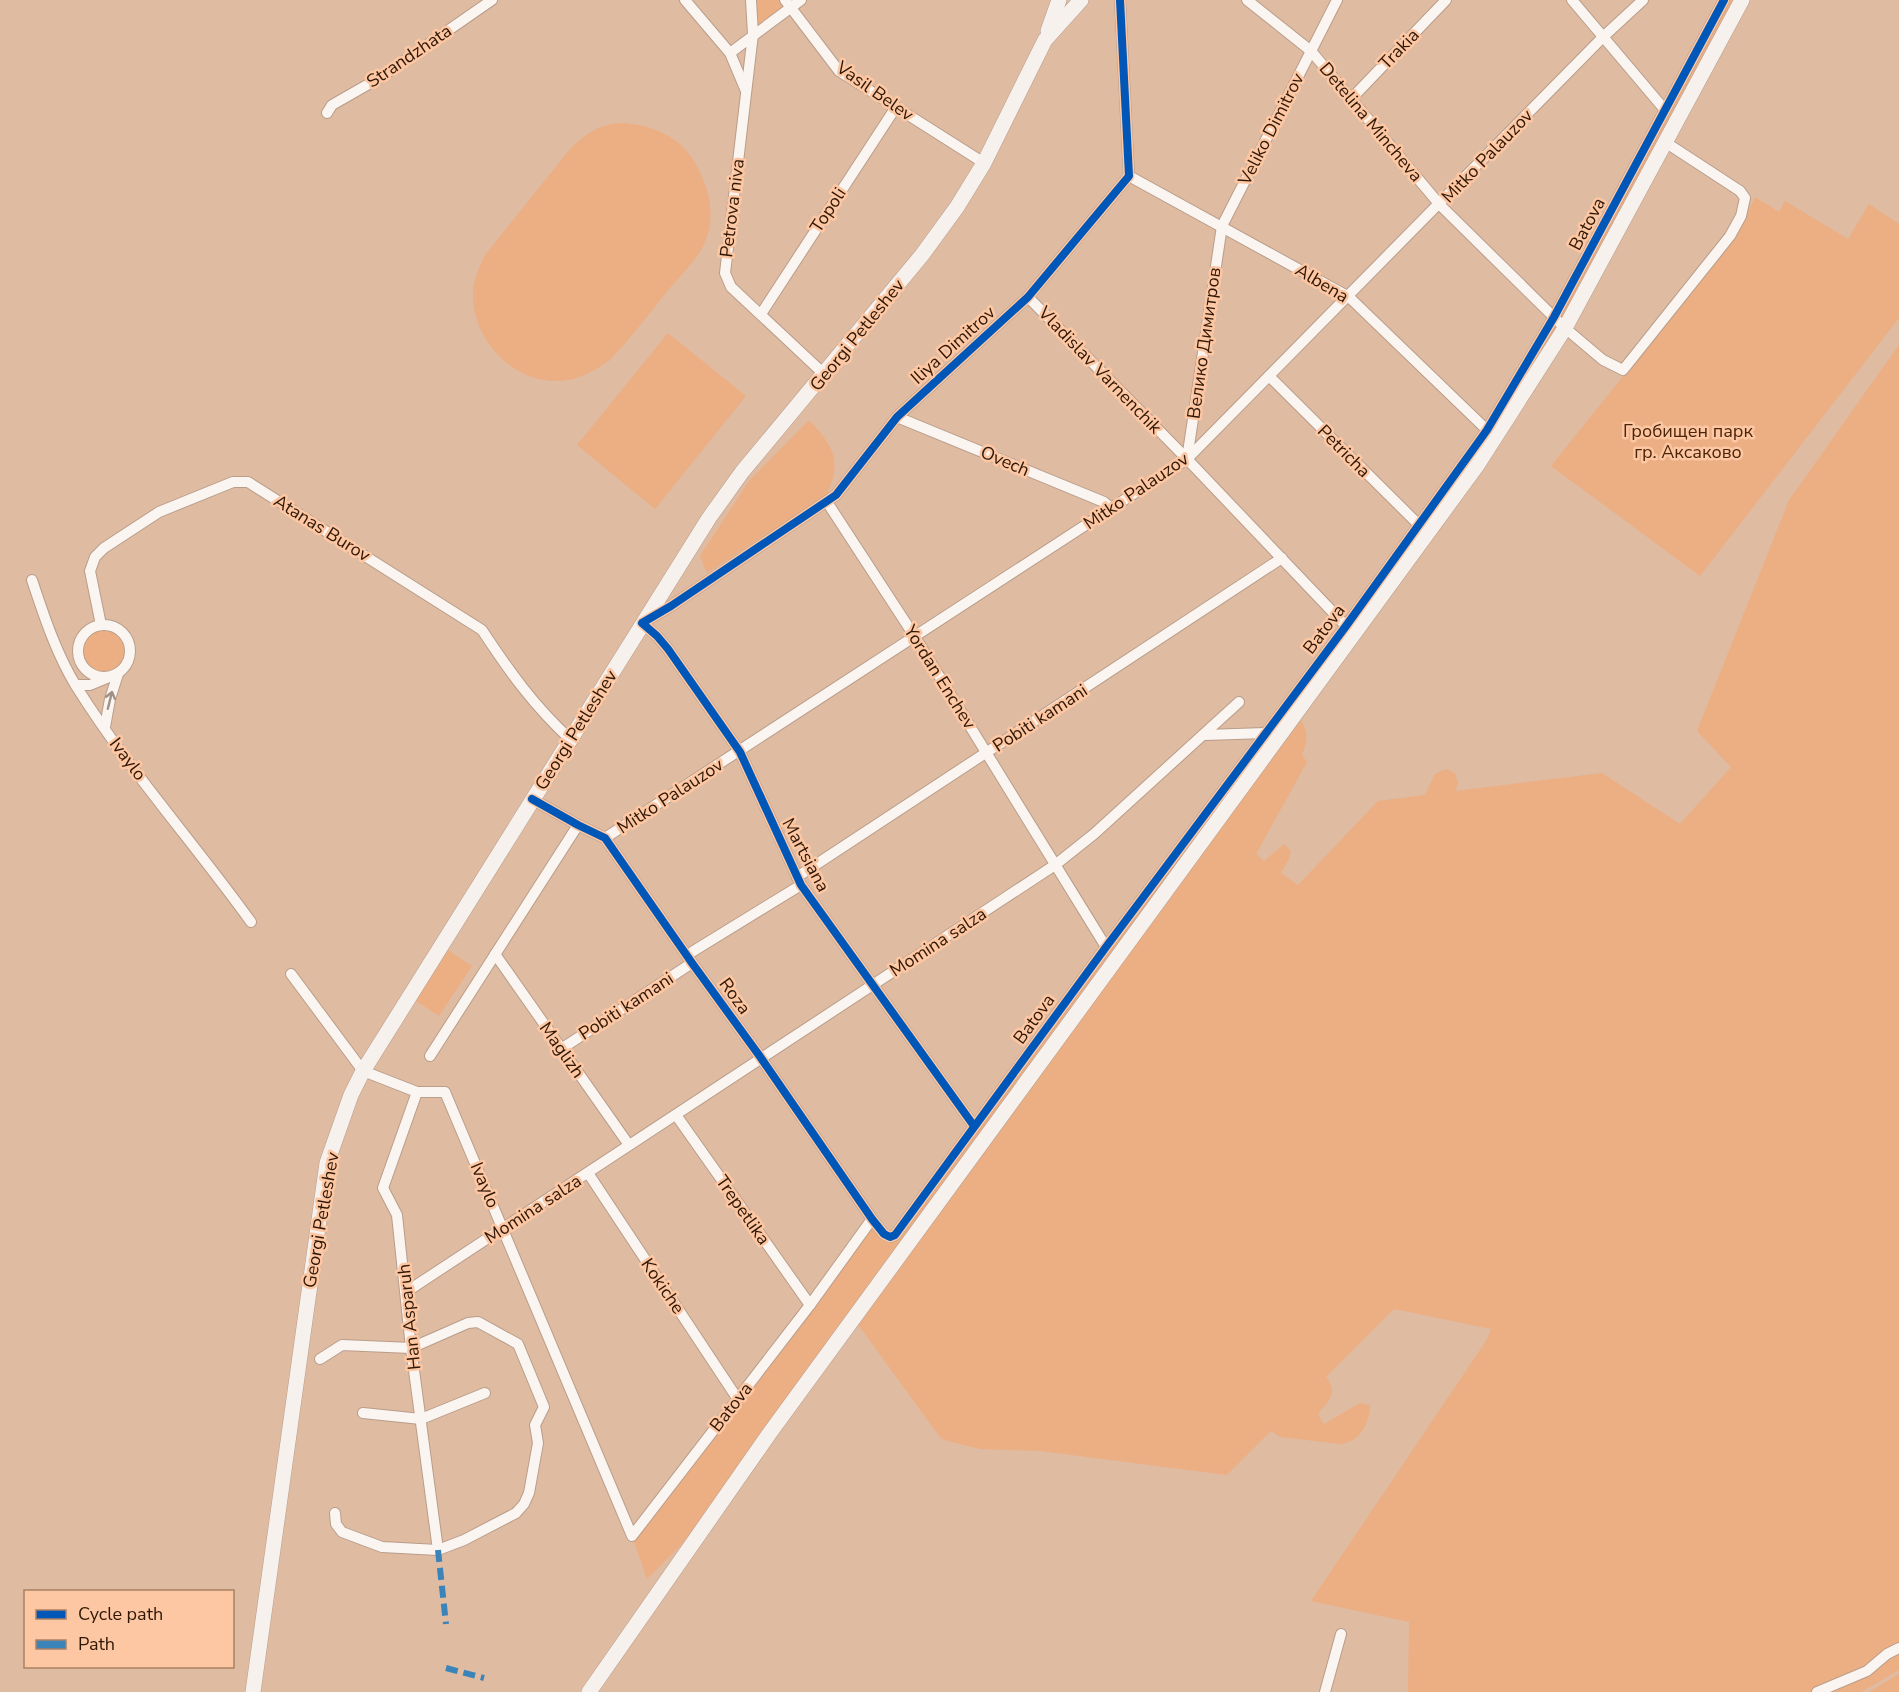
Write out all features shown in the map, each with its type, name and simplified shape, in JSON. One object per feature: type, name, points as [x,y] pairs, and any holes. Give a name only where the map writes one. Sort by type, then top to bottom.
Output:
[{"type":"main road","points":[[1045,40],[1059,0]]},
{"type":"main road","name":"Georgi Petleshev","points":[[253,1692],[327,1163],[351,1095],[363,1071],[709,518],[742,472],[825,375],[922,255],[957,207],[984,163],[1045,40],[1081,0]]},
{"type":"main road","points":[[589,1692],[783,1414],[1478,464],[1665,142],[1742,0]]},
{"type":"street","name":"Strandzhata","points":[[327,113],[332,105],[381,77],[492,0]]},
{"type":"street","points":[[685,0],[730,53],[746,91]]},
{"type":"street","name":"Petrova niva","points":[[751,0],[753,34],[725,273],[731,287],[825,375]]},
{"type":"street","points":[[730,53],[788,4],[801,0]]},
{"type":"street","points":[[1120,0],[1129,176]]},
{"type":"street","name":"Detelina Mincheva","points":[[1247,0],[1311,51],[1440,205],[1559,322],[1603,360],[1623,370],[1730,236],[1742,216],[1746,198],[1665,142]]},
{"type":"street","name":"Veliko Dimitrov","points":[[1222,226],[1336,0]]},
{"type":"street","name":"Trakia","points":[[1352,98],[1446,0]]},
{"type":"street","points":[[1572,0],[1665,110]]},
{"type":"street","name":"Mitko Palauzov","points":[[605,838],[1187,459],[1643,0]]},
{"type":"street","name":"Batova","points":[[890,1237],[895,1235],[1106,947],[1346,626],[1487,430],[1559,322],[1665,110],[1724,0]]},
{"type":"street","name":"Vasil Belev","points":[[788,4],[839,71],[984,163]]},
{"type":"street","name":"Topoli","points":[[761,314],[896,107]]},
{"type":"street","name":"Albena","points":[[1129,176],[1349,297],[1487,430]]},
{"type":"street","name":"Iliya Dimitrov","points":[[642,623],[836,495],[897,417],[1028,297],[1129,176]]},
{"type":"street","name":"Велико Димитров","points":[[1187,459],[1222,226]]},
{"type":"street","name":"Vladislav Varnenchik","points":[[1028,297],[1346,626]]},
{"type":"street","name":"Petricha","points":[[1269,376],[1419,525]]},
{"type":"street","name":"Ovech","points":[[897,417],[1104,502],[1112,508]]},
{"type":"street","name":"Atanas Burov","points":[[101,625],[90,571],[95,557],[104,548],[159,512],[233,482],[248,482],[482,630],[505,666],[540,711],[570,739]]},
{"type":"street","name":"Yordan Enchev","points":[[828,502],[915,637],[1106,947]]},
{"type":"street","name":"Pobiti kamani","points":[[561,1049],[799,881],[987,753],[1282,558]]},
{"type":"street","name":"Ivaylo","points":[[32,580],[58,652],[76,685],[115,743],[251,922]]},
{"type":"street","name":"Martsiana","points":[[642,623],[668,649],[740,752],[799,881],[974,1126]]},
{"type":"street","points":[[58,652],[90,629],[101,625],[119,629],[129,643],[129,660],[113,675],[90,686],[76,685]]},
{"type":"street","points":[[84,635],[78,651],[84,668],[99,677],[113,675]]},
{"type":"street","points":[[105,727],[113,675]]},
{"type":"street","name":"Momina salza","points":[[406,1292],[1055,865],[1094,834],[1239,702]]},
{"type":"street","points":[[1205,735],[1266,733]]},
{"type":"street","name":"Roza","points":[[532,799],[605,838],[872,1219],[884,1234],[890,1237]]},
{"type":"street","points":[[430,1056],[578,825]]},
{"type":"street","name":"Maglizh","points":[[495,954],[629,1145]]},
{"type":"street","points":[[291,974],[363,1071]]},
{"type":"street","name":"Ivaylo","points":[[363,1071],[417,1092],[445,1092],[632,1536]]},
{"type":"street","name":"Han Asparuh","points":[[417,1092],[383,1188],[397,1215],[411,1348],[438,1550]]},
{"type":"street","name":"Trepetlika","points":[[676,1114],[810,1305]]},
{"type":"street","name":"Kokiche","points":[[588,1173],[737,1398]]},
{"type":"street","name":"Batova","points":[[632,1536],[810,1305],[872,1219]]},
{"type":"street","points":[[320,1359],[342,1345],[411,1348],[474,1321],[514,1341],[521,1349],[544,1407],[535,1425],[538,1443],[527,1499],[521,1509],[464,1540],[438,1550],[382,1547],[342,1532],[336,1524],[335,1513]]},
{"type":"street","points":[[363,1413],[421,1419],[485,1393]]},
{"type":"street","points":[[1325,1692],[1341,1634]]},
{"type":"street","points":[[1817,1692],[1867,1671],[1887,1654],[1899,1648]]},
{"type":"green space","points":[[751,0],[785,0],[791,8],[753,34]]},
{"type":"green space","points":[[1724,0],[1733,0],[1557,327],[1485,449],[683,1543],[647,1579],[632,1536],[872,1219],[890,1237],[1487,430]]},
{"type":"green space","points":[[619,123],[651,128],[671,137],[694,161],[704,181],[710,203],[710,226],[707,237],[694,260],[609,361],[573,379],[549,381],[532,377],[516,369],[502,358],[490,345],[481,330],[475,313],[473,295],[477,274],[485,255],[570,149],[592,131]]},
{"type":"green space","name":"Гробищен парк гр. Аксаково","points":[[1755,197],[1779,212],[1785,201],[1848,239],[1869,204],[1899,224],[1899,318],[1700,576],[1551,466],[1737,234]]},
{"type":"green space","points":[[668,333],[746,396],[655,509],[577,445]]},
{"type":"green space","points":[[1899,345],[1899,1670],[1861,1692],[1408,1692],[1409,1622],[1311,1601],[1486,1341],[1491,1329],[1394,1309],[1326,1377],[1332,1392],[1318,1414],[1324,1424],[1360,1403],[1370,1405],[1366,1425],[1359,1435],[1341,1444],[1280,1437],[1271,1431],[1227,1475],[1040,1451],[980,1449],[941,1438],[857,1323],[1286,735],[1288,738],[1301,720],[1306,737],[1302,755],[1307,762],[1256,854],[1264,861],[1284,844],[1291,851],[1281,873],[1298,885],[1378,801],[1425,795],[1435,774],[1446,769],[1455,773],[1458,783],[1455,791],[1602,773],[1680,824],[1731,767],[1697,731],[1789,500]]},
{"type":"green space","points":[[809,420],[824,438],[833,455],[834,473],[826,496],[707,573],[700,556],[749,481]]},
{"type":"green space","points":[[104,625],[114,627],[122,633],[128,641],[130,651],[128,661],[122,669],[114,675],[104,677],[94,675],[86,669],[80,661],[78,651],[80,641],[86,633],[94,627]]},
{"type":"green space","points":[[448,950],[472,966],[439,1016],[416,1001]]},
{"type":"green space","points":[[1899,1674],[1899,1692],[1869,1692]]},
{"type":"marked path","points":[[438,1550],[446,1624]]},
{"type":"marked path","points":[[446,1668],[484,1678]]},
{"type":"cycle path","points":[[974,1126],[801,885],[740,752],[668,649],[642,623],[836,495],[897,417],[1028,297],[1129,176],[1120,0]]},
{"type":"cycle path","points":[[532,799],[605,838],[872,1219],[884,1234],[890,1237],[895,1235],[1106,947],[1346,626],[1487,430],[1554,317],[1724,0]]}]
